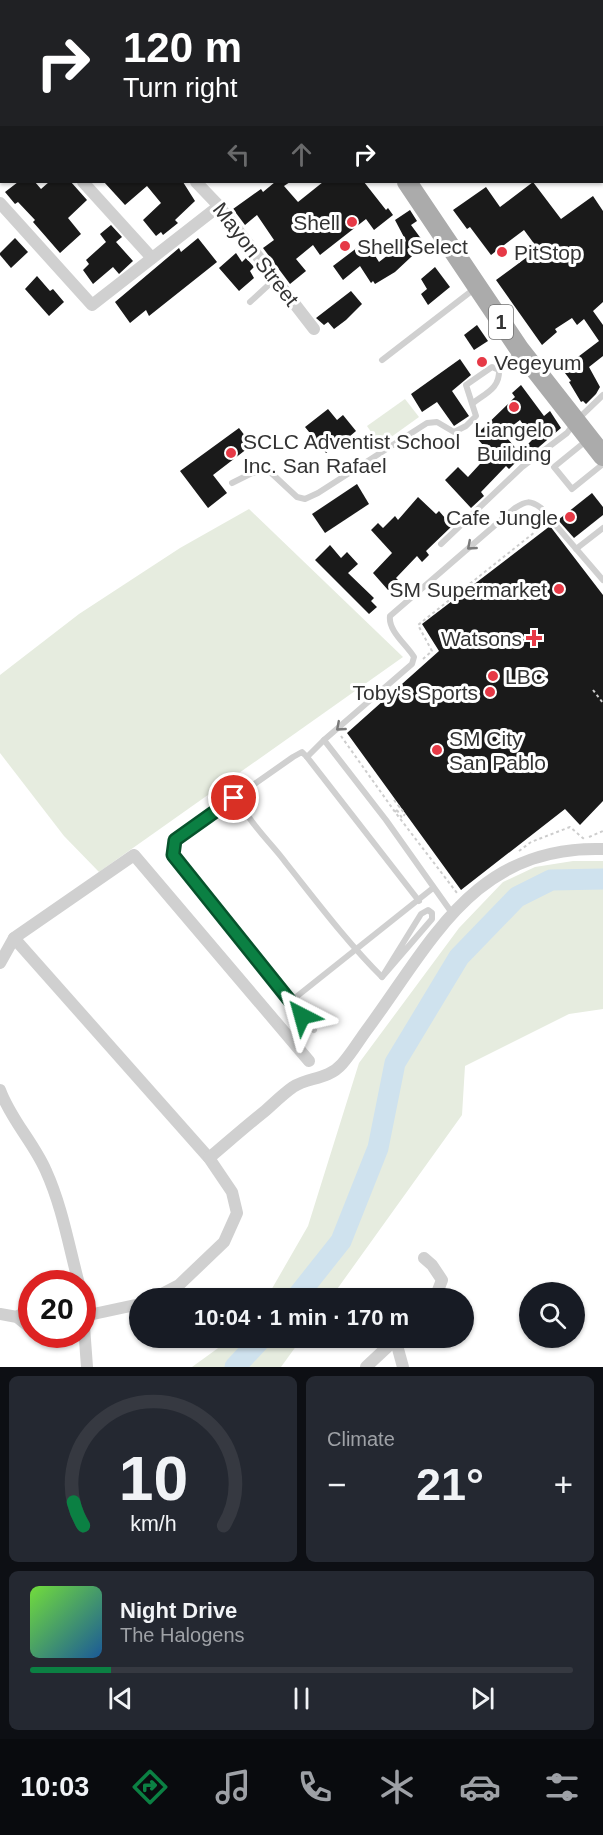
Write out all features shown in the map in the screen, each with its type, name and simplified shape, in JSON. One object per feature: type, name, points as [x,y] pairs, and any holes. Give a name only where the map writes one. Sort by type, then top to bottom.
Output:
[{"type":"main road","name":"1","points":[[409,183],[520,350],[603,456]]},
{"type":"street","points":[[84,183],[152,258]]},
{"type":"street","name":"Mayon Street","points":[[197,183],[219,207],[314,329]]},
{"type":"street","points":[[0,203],[92,305],[219,207]]},
{"type":"street","points":[[209,1158],[295,1085],[321,1078],[341,1066],[423,949],[452,913],[472,893],[510,867],[539,856],[563,850],[603,849]]},
{"type":"street","points":[[0,963],[14,938],[134,855],[309,1061]]},
{"type":"street","points":[[14,938],[209,1158],[232,1191],[237,1213],[224,1242],[175,1288]]},
{"type":"street","points":[[0,1090],[5,1104],[46,1171],[75,1270]]},
{"type":"street","points":[[424,1258],[442,1280],[439,1288]]},
{"type":"street","points":[[96,1313],[129,1306]]},
{"type":"street","points":[[0,1314],[17,1317]]},
{"type":"street","points":[[85,1348],[87,1367]]},
{"type":"street","points":[[366,1367],[386,1348]]},
{"type":"street","points":[[398,1348],[403,1367]]},
{"type":"lane","points":[[250,302],[275,279]]},
{"type":"lane","points":[[382,360],[463,300],[477,286]]},
{"type":"lane","points":[[499,370],[520,350]]},
{"type":"lane","points":[[232,483],[252,473],[268,470],[297,497],[305,499],[318,494],[428,423],[437,422],[454,432],[466,426],[476,416],[466,385],[492,367],[499,370]]},
{"type":"lane","points":[[473,403],[495,387],[500,379],[499,370]]},
{"type":"lane","points":[[441,544],[522,467],[567,433],[603,394]]},
{"type":"lane","points":[[589,439],[554,467],[572,489],[603,464]]},
{"type":"lane","points":[[307,757],[412,664],[414,657],[393,630],[390,616],[525,501],[532,501],[541,508],[603,580]]},
{"type":"lane","points":[[576,549],[603,528]]},
{"type":"lane","points":[[324,740],[386,820],[452,913]]},
{"type":"lane","points":[[314,1030],[173,855],[175,840],[303,752],[419,901]]},
{"type":"lane","points":[[243,808],[356,951],[382,977]]},
{"type":"lane","points":[[291,1001],[433,888]]},
{"type":"lane","points":[[428,910],[432,913],[432,919],[382,977],[421,914],[428,910]]},
{"type":"path","points":[[415,666],[432,651],[418,625],[548,521]]},
{"type":"path","points":[[592,690],[603,703]]},
{"type":"path","points":[[340,734],[458,895]]},
{"type":"path","points":[[394,800],[400,807]]},
{"type":"path","points":[[514,855],[531,843],[570,827],[585,839],[603,831]]},
{"type":"shaded area","points":[[405,399],[419,417],[380,445],[367,426]]},
{"type":"shaded area","points":[[249,509],[403,657],[99,872],[64,836],[0,753],[0,675],[79,614],[180,548]]},
{"type":"shaded area","points":[[573,861],[603,861],[603,1009],[569,1014],[465,1066],[462,1115],[338,1288],[272,1288],[308,1226],[359,1063],[459,928],[503,882],[535,867]]},
{"type":"shaded area","points":[[218,1348],[295,1348],[281,1367],[192,1367]]},
{"type":"building","points":[[17,183],[36,183],[41,189],[48,183],[72,183],[87,200],[68,218],[81,234],[60,253],[33,222],[35,220],[18,202],[15,204],[5,192]]},
{"type":"building","points":[[105,183],[184,183],[195,201],[175,220],[178,223],[163,235],[161,232],[156,236],[143,220],[161,203],[147,186],[125,205]]},
{"type":"building","points":[[274,183],[288,183],[284,186],[298,202],[322,183],[365,183],[386,210],[388,208],[393,215],[374,230],[366,219],[320,255],[313,245],[296,259],[306,271],[290,284],[263,248],[274,240],[257,215],[245,225],[233,209],[261,189],[263,192]]},
{"type":"building","points":[[534,183],[561,219],[593,196],[603,211],[603,302],[593,311],[603,325],[603,356],[589,367],[600,387],[586,404],[581,402],[569,382],[571,381],[562,369],[599,341],[584,319],[577,325],[572,318],[555,329],[557,332],[542,345],[496,280],[538,249],[524,230],[491,255],[470,227],[467,229],[453,210],[486,187],[500,207]]},
{"type":"building","points":[[410,210],[417,221],[411,225],[425,244],[395,272],[375,284],[373,281],[371,283],[360,266],[343,280],[333,266],[366,241],[379,262],[406,241],[395,220]]},
{"type":"building","points":[[111,225],[122,237],[116,242],[133,261],[119,274],[113,267],[93,284],[83,270],[89,264],[86,260],[106,242],[100,234]]},
{"type":"building","points":[[15,238],[28,252],[11,268],[0,253]]},
{"type":"building","points":[[198,238],[217,262],[149,316],[146,310],[130,323],[115,302],[179,248],[181,252]]},
{"type":"building","points":[[236,253],[242,262],[246,258],[254,267],[250,271],[254,278],[239,291],[219,268]]},
{"type":"building","points":[[435,267],[450,287],[428,305],[421,294],[427,289],[421,279]]},
{"type":"building","points":[[37,276],[64,302],[49,316],[25,289]]},
{"type":"building","points":[[351,291],[362,304],[346,320],[334,329],[328,322],[324,325],[316,318]]},
{"type":"building","points":[[477,325],[488,341],[474,350],[464,335]]},
{"type":"building","points":[[460,359],[471,375],[452,391],[469,416],[454,426],[437,402],[422,412],[411,394]]},
{"type":"building","points":[[521,385],[544,416],[550,411],[561,428],[532,453],[527,445],[533,439],[520,420],[503,433],[522,456],[509,469],[506,466],[481,492],[484,496],[471,508],[445,480],[458,467],[468,477],[490,453],[475,436],[515,397],[512,393]]},
{"type":"building","points":[[328,409],[337,420],[343,415],[356,431],[336,448],[335,446],[326,453],[305,427]]},
{"type":"building","points":[[239,428],[252,445],[213,475],[227,493],[208,508],[180,471]]},
{"type":"building","points":[[357,484],[369,504],[325,533],[312,514]]},
{"type":"building","points":[[592,493],[603,507],[603,515],[574,538],[558,520]]},
{"type":"building","points":[[418,497],[436,514],[439,511],[452,526],[426,551],[429,555],[422,562],[417,556],[388,590],[373,573],[392,553],[371,530],[378,523],[383,528],[395,516],[398,520]]},
{"type":"building","points":[[550,526],[603,595],[603,801],[580,825],[565,809],[461,890],[347,733],[439,651],[422,624]]},
{"type":"building","points":[[330,545],[341,558],[347,552],[358,564],[348,573],[374,598],[371,601],[377,607],[369,614],[315,560]]},
{"type":"waterway","points":[[304,1288],[341,1241],[378,1148],[395,1063],[459,957],[517,897],[551,880],[603,879]]},
{"type":"waterway","points":[[235,1367],[253,1348]]},
{"type":"place","name":"Shell","points":[[352,222]]},
{"type":"place","name":"Shell Select","points":[[345,246]]},
{"type":"place","name":"PitStop","points":[[502,252]]},
{"type":"place","name":"Vegeyum","points":[[482,362]]},
{"type":"place","name":"Liangelo Building","points":[[514,407]]},
{"type":"place","name":"SCLC Adventist School Inc. San Rafael","points":[[231,453]]},
{"type":"place","name":"Cafe Jungle","points":[[570,517]]},
{"type":"place","name":"SM Supermarket","points":[[559,589]]},
{"type":"place","name":"Watsons","points":[[534,638]]},
{"type":"place","name":"LBC","points":[[493,676]]},
{"type":"place","name":"Toby's Sports","points":[[490,692]]},
{"type":"place","name":"SM City San Pablo","points":[[437,750]]},
{"type":"route","points":[[234,798],[175,840],[173,855],[302,1016]]}]
